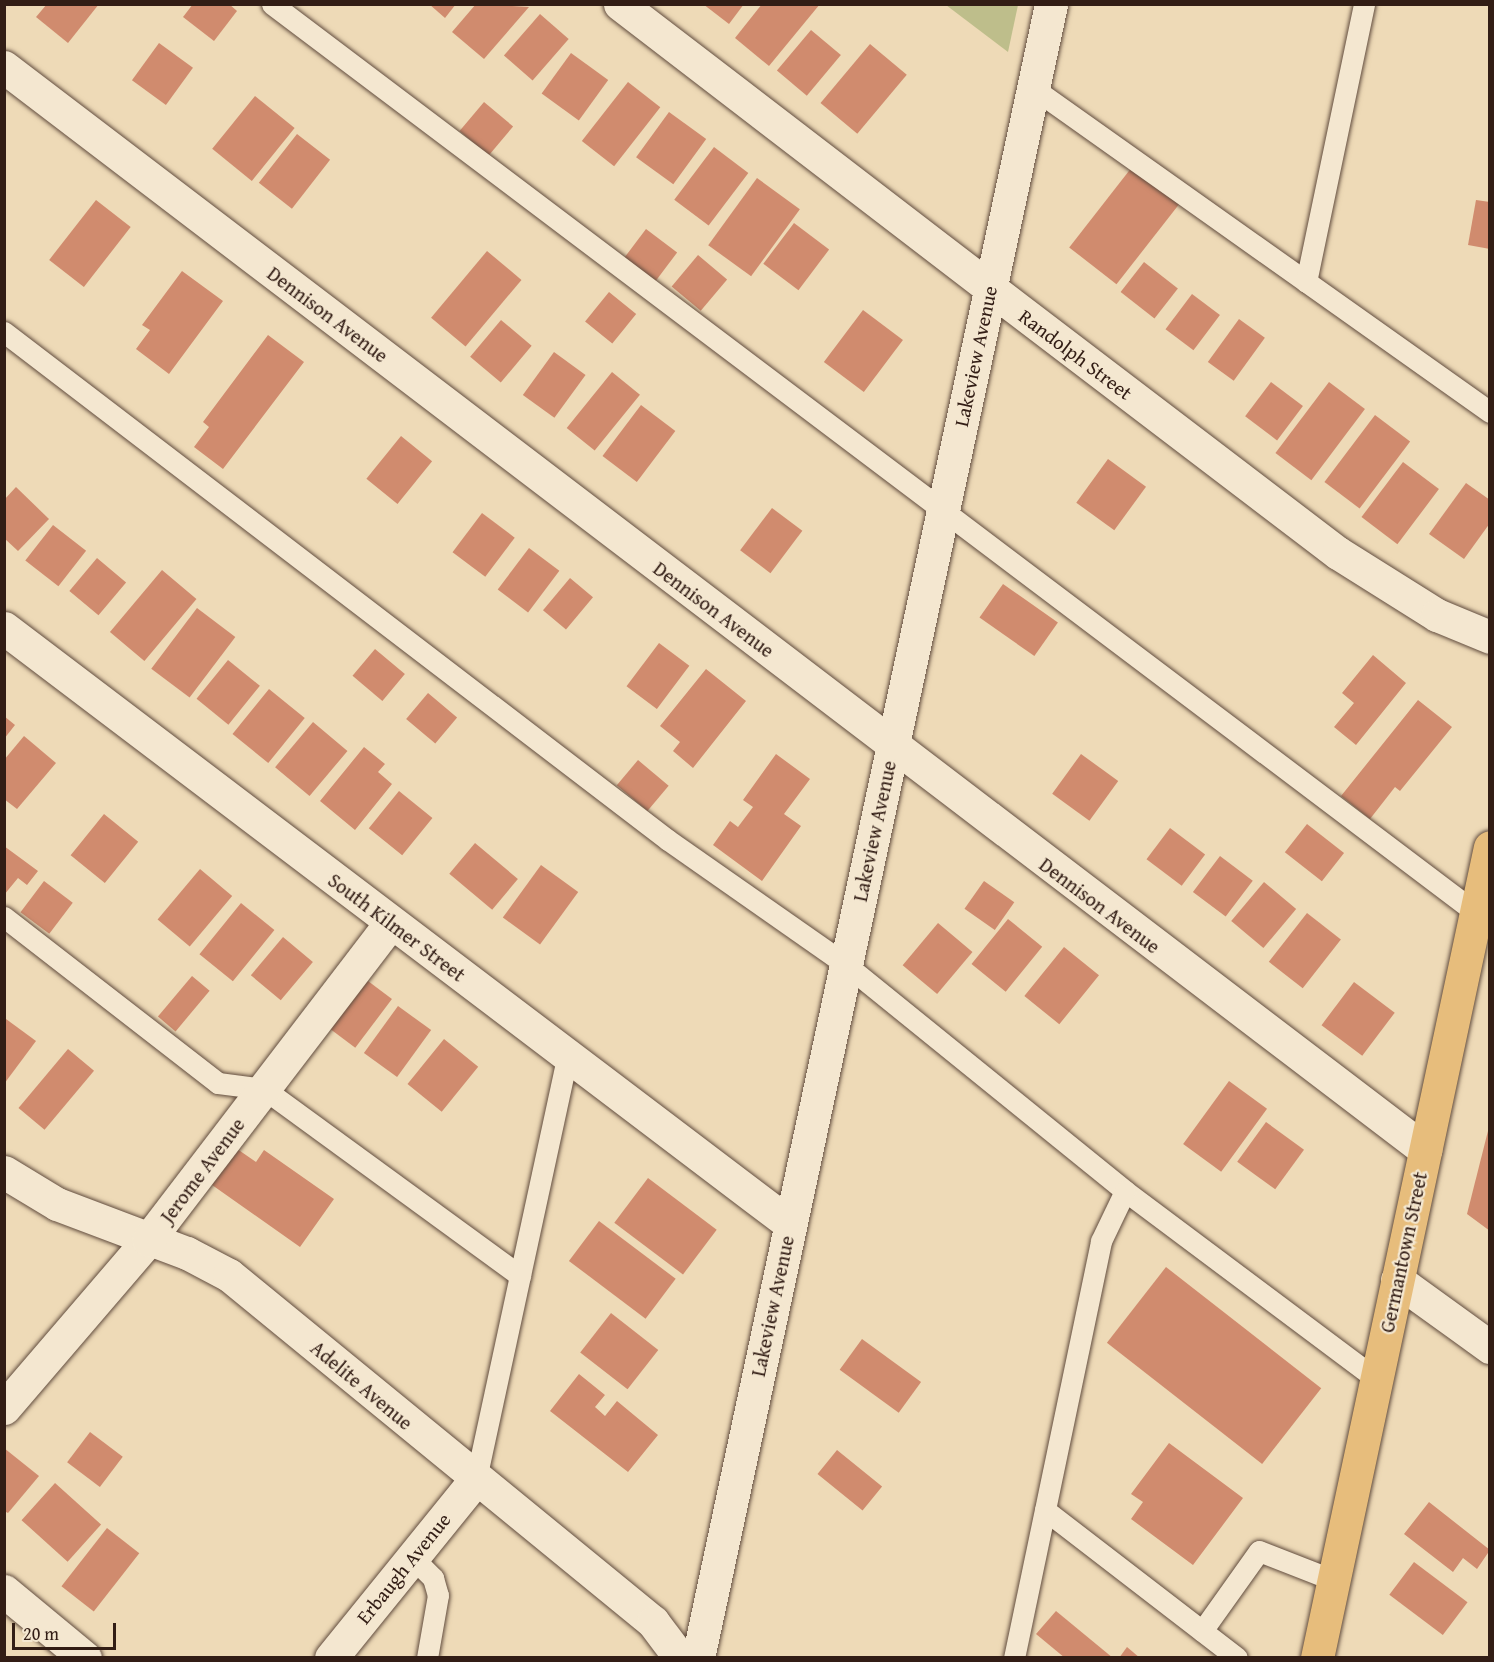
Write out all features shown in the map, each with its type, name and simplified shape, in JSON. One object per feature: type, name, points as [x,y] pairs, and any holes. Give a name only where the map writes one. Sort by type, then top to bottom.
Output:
[{"type":"main road","name":"Germantown Street","points":[[1317,1658],[1490,847]]},
{"type":"street","name":"Randolph Street","points":[[620,4],[1338,553],[1437,615],[1490,637]]},
{"type":"street","name":"Lakeview Avenue","points":[[698,1658],[1051,4]]},
{"type":"street","name":"Dennison Avenue","points":[[4,66],[1425,1150]]},
{"type":"street","name":"South Kilmer Street","points":[[4,628],[390,923],[568,1054],[790,1224]]},
{"type":"street","name":"Jerome Avenue","points":[[4,1408],[148,1240],[390,923]]},
{"type":"street","name":"Adelite Avenue","points":[[4,1172],[57,1204],[229,1275],[653,1622],[680,1658]]},
{"type":"street","points":[[1397,1280],[1490,1347]]},
{"type":"street","name":"Erbaugh Avenue","points":[[331,1658],[476,1479]]},
{"type":"street","points":[[4,1591],[85,1658]]},
{"type":"lane","points":[[272,4],[941,514],[1476,912]]},
{"type":"lane","points":[[1306,282],[1364,4]]},
{"type":"lane","points":[[1033,88],[1490,412]]},
{"type":"lane","points":[[4,332],[668,840],[845,964],[1125,1191],[1376,1379]]},
{"type":"lane","points":[[4,916],[218,1083],[264,1089],[520,1276]]},
{"type":"lane","points":[[476,1479],[568,1054]]},
{"type":"lane","points":[[1014,1658],[1101,1241],[1125,1191]]},
{"type":"lane","points":[[1045,1510],[1237,1658]]},
{"type":"lane","points":[[1202,1630],[1259,1551],[1333,1580]]},
{"type":"lane","points":[[412,1557],[433,1578],[438,1595],[427,1658]]},
{"type":"green space","points":[[946,5],[1018,5],[1008,52]]},
{"type":"building","points":[[47,4],[99,4],[68,43],[36,17]]},
{"type":"building","points":[[193,4],[229,4],[237,11],[214,41],[183,17]]},
{"type":"building","points":[[429,4],[456,4],[445,18]]},
{"type":"building","points":[[476,4],[529,7],[484,59],[452,32]]},
{"type":"building","points":[[703,4],[744,4],[729,24]]},
{"type":"building","points":[[762,4],[820,4],[769,66],[735,38]]},
{"type":"building","points":[[540,14],[569,39],[533,80],[504,56]]},
{"type":"building","points":[[811,30],[841,55],[807,96],[777,71]]},
{"type":"building","points":[[159,43],[193,68],[166,105],[132,80]]},
{"type":"building","points":[[870,44],[907,75],[857,134],[821,103]]},
{"type":"building","points":[[571,53],[608,80],[579,120],[542,93]]},
{"type":"building","points":[[628,82],[660,107],[614,166],[582,141]]},
{"type":"building","points":[[255,96],[295,128],[252,181],[212,149]]},
{"type":"building","points":[[484,102],[513,126],[489,156],[460,131]]},
{"type":"building","points":[[669,112],[706,139],[673,184],[636,157]]},
{"type":"building","points":[[297,134],[330,160],[292,209],[259,183]]},
{"type":"building","points":[[714,147],[748,173],[709,226],[674,200]]},
{"type":"building","points":[[1132,167],[1179,204],[1116,284],[1069,247]]},
{"type":"building","points":[[757,178],[800,209],[751,276],[708,245]]},
{"type":"building","points":[[96,200],[131,227],[84,287],[49,260]]},
{"type":"building","points":[[1476,200],[1490,202],[1490,249],[1468,245]]},
{"type":"building","points":[[794,223],[829,249],[798,290],[763,264]]},
{"type":"building","points":[[646,229],[677,252],[655,281],[624,258]]},
{"type":"building","points":[[487,251],[521,280],[466,347],[431,318]]},
{"type":"building","points":[[698,255],[727,279],[701,311],[672,286]]},
{"type":"building","points":[[1144,262],[1178,288],[1154,318],[1121,292]]},
{"type":"building","points":[[182,271],[223,301],[169,374],[136,349],[150,330],[142,325]]},
{"type":"building","points":[[609,292],[636,314],[612,344],[585,322]]},
{"type":"building","points":[[1192,294],[1220,315],[1193,350],[1166,329]]},
{"type":"building","points":[[863,310],[903,340],[864,392],[824,362]]},
{"type":"building","points":[[1239,319],[1265,338],[1234,381],[1208,362]]},
{"type":"building","points":[[501,320],[532,346],[501,382],[470,357]]},
{"type":"building","points":[[268,335],[304,362],[223,469],[194,447],[209,427],[203,422]]},
{"type":"building","points":[[554,352],[586,375],[554,418],[523,395]]},
{"type":"building","points":[[612,372],[640,395],[595,451],[567,428]]},
{"type":"building","points":[[1271,382],[1303,406],[1277,440],[1245,416]]},
{"type":"building","points":[[1329,382],[1365,409],[1311,480],[1275,453]]},
{"type":"building","points":[[641,405],[675,431],[637,482],[602,456]]},
{"type":"building","points":[[1375,415],[1410,441],[1360,509],[1324,482]]},
{"type":"building","points":[[401,436],[432,461],[397,504],[366,479]]},
{"type":"building","points":[[1108,459],[1146,487],[1114,530],[1076,503]]},
{"type":"building","points":[[1403,462],[1439,489],[1397,544],[1361,517]]},
{"type":"building","points":[[1466,483],[1490,500],[1490,523],[1464,559],[1429,534]]},
{"type":"building","points":[[16,487],[49,519],[18,551],[4,538],[4,500]]},
{"type":"building","points":[[772,508],[802,531],[770,573],[740,550]]},
{"type":"building","points":[[482,513],[515,538],[485,577],[453,552]]},
{"type":"building","points":[[53,525],[86,551],[58,586],[25,560]]},
{"type":"building","points":[[529,548],[559,571],[528,612],[498,590]]},
{"type":"building","points":[[97,558],[126,582],[98,615],[69,591]]},
{"type":"building","points":[[162,570],[196,599],[144,661],[110,632]]},
{"type":"building","points":[[570,578],[593,597],[566,629],[543,610]]},
{"type":"building","points":[[1003,584],[1058,622],[1034,656],[979,618]]},
{"type":"building","points":[[197,608],[235,637],[190,698],[151,669]]},
{"type":"building","points":[[659,643],[689,666],[657,709],[627,686]]},
{"type":"building","points":[[375,649],[405,674],[382,701],[353,676]]},
{"type":"building","points":[[1373,655],[1406,683],[1356,745],[1334,727],[1354,703],[1342,693]]},
{"type":"building","points":[[228,660],[260,686],[228,725],[197,699]]},
{"type":"building","points":[[706,669],[746,701],[693,768],[673,751],[680,742],[660,726]]},
{"type":"building","points":[[269,689],[305,718],[268,763],[232,734]]},
{"type":"building","points":[[428,693],[457,717],[435,743],[406,719]]},
{"type":"building","points":[[1418,700],[1452,727],[1400,791],[1395,787],[1370,819],[1341,796]]},
{"type":"building","points":[[4,716],[15,725],[4,739]]},
{"type":"building","points":[[313,722],[347,751],[310,796],[275,767]]},
{"type":"building","points":[[24,736],[56,763],[17,809],[4,799],[4,760]]},
{"type":"building","points":[[364,747],[385,764],[378,772],[392,784],[355,830],[320,801]]},
{"type":"building","points":[[776,754],[810,779],[784,814],[801,826],[762,881],[713,845],[730,821],[738,827],[753,807],[743,800]]},
{"type":"building","points":[[1081,754],[1118,781],[1089,821],[1052,794]]},
{"type":"building","points":[[638,760],[669,786],[647,811],[617,785]]},
{"type":"building","points":[[399,791],[432,818],[402,855],[369,828]]},
{"type":"building","points":[[104,814],[138,842],[105,883],[71,855]]},
{"type":"building","points":[[1307,824],[1344,853],[1322,881],[1285,852]]},
{"type":"building","points":[[1170,828],[1205,854],[1182,886],[1147,859]]},
{"type":"building","points":[[475,843],[518,879],[492,910],[449,874]]},
{"type":"building","points":[[4,846],[38,871],[27,885],[18,878],[4,895]]},
{"type":"building","points":[[1220,856],[1253,881],[1226,917],[1193,892]]},
{"type":"building","points":[[541,865],[578,892],[540,945],[503,918]]},
{"type":"building","points":[[200,869],[232,896],[190,947],[158,920]]},
{"type":"building","points":[[44,881],[73,903],[49,934],[21,912]]},
{"type":"building","points":[[984,881],[1014,902],[995,930],[964,909]]},
{"type":"building","points":[[1264,882],[1296,909],[1263,948],[1231,921]]},
{"type":"building","points":[[241,903],[274,930],[233,981],[199,954]]},
{"type":"building","points":[[1307,913],[1341,939],[1303,988],[1269,962]]},
{"type":"building","points":[[1008,919],[1042,947],[1006,992],[971,964]]},
{"type":"building","points":[[938,923],[972,952],[937,994],[903,965]]},
{"type":"building","points":[[283,937],[313,962],[281,1000],[251,975]]},
{"type":"building","points":[[1064,947],[1099,975],[1059,1024],[1024,996]]},
{"type":"building","points":[[356,972],[392,999],[355,1048],[319,1021]]},
{"type":"building","points":[[192,976],[210,991],[176,1031],[158,1017]]},
{"type":"building","points":[[1354,982],[1395,1013],[1362,1056],[1322,1025]]},
{"type":"building","points":[[398,1006],[431,1030],[397,1077],[364,1053]]},
{"type":"building","points":[[6,1019],[36,1041],[4,1084],[4,1021]]},
{"type":"building","points":[[444,1039],[478,1067],[442,1112],[407,1084]]},
{"type":"building","points":[[68,1049],[94,1071],[45,1130],[19,1108]]},
{"type":"building","points":[[1229,1081],[1267,1109],[1221,1172],[1183,1144]]},
{"type":"building","points":[[1266,1122],[1304,1150],[1275,1189],[1237,1162]]},
{"type":"building","points":[[1490,1123],[1490,1231],[1467,1214]]},
{"type":"building","points":[[230,1144],[256,1162],[264,1150],[334,1199],[300,1247],[205,1180]]},
{"type":"building","points":[[648,1178],[717,1230],[683,1274],[614,1223]]},
{"type":"building","points":[[599,1221],[676,1279],[646,1319],[569,1261]]},
{"type":"building","points":[[1166,1267],[1321,1388],[1262,1464],[1107,1343]]},
{"type":"building","points":[[611,1313],[658,1350],[627,1389],[580,1352]]},
{"type":"building","points":[[862,1339],[921,1382],[899,1413],[840,1370]]},
{"type":"building","points":[[579,1374],[605,1395],[595,1407],[605,1416],[617,1401],[658,1435],[628,1472],[550,1411]]},
{"type":"building","points":[[90,1432],[123,1457],[100,1487],[67,1462]]},
{"type":"building","points":[[1169,1443],[1243,1498],[1193,1565],[1131,1519],[1143,1502],[1131,1494]]},
{"type":"building","points":[[4,1448],[39,1476],[8,1513],[4,1511]]},
{"type":"building","points":[[837,1450],[882,1487],[863,1511],[817,1474]]},
{"type":"building","points":[[55,1483],[101,1524],[68,1562],[22,1520]]},
{"type":"building","points":[[1429,1502],[1490,1550],[1477,1569],[1463,1558],[1453,1572],[1404,1534]]},
{"type":"building","points":[[107,1528],[139,1553],[94,1612],[61,1586]]},
{"type":"building","points":[[1414,1562],[1468,1602],[1443,1635],[1389,1595]]},
{"type":"building","points":[[1056,1611],[1113,1658],[1065,1658],[1036,1634]]},
{"type":"building","points":[[1127,1647],[1140,1658],[1119,1658]]}]
